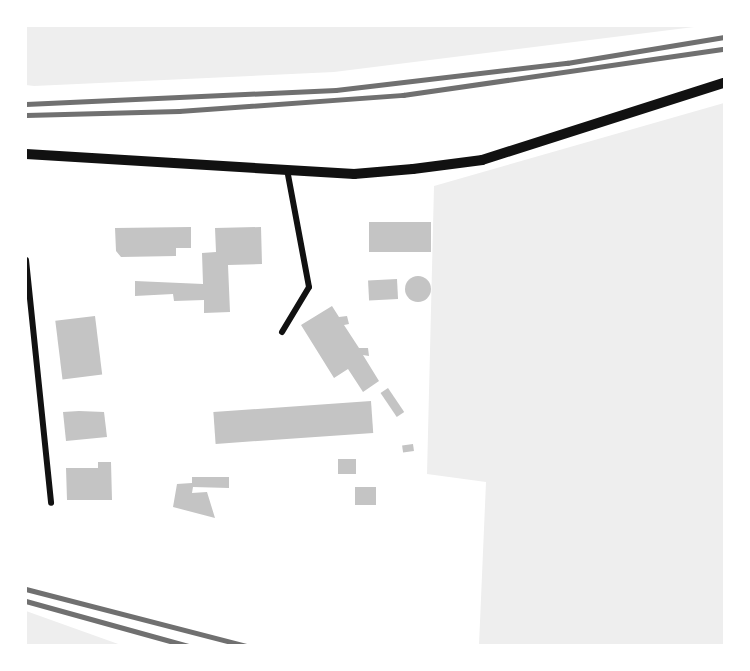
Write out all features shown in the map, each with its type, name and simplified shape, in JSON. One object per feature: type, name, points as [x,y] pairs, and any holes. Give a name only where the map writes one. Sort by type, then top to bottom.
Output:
[{"type":"street","points":[[26,154],[354,174],[482,160],[724,83]]},
{"type":"street","points":[[282,332],[309,287],[287,170]]},
{"type":"street","points":[[26,260],[51,504]]},
{"type":"shaded area","points":[[26,26],[702,26],[334,72],[34,86],[26,85]]},
{"type":"shaded area","points":[[724,103],[724,645],[479,645],[486,482],[427,474],[434,186]]},
{"type":"shaded area","points":[[26,611],[121,645],[26,645]]},
{"type":"building","points":[[369,222],[431,222],[431,252],[369,252]]},
{"type":"building","points":[[191,227],[191,248],[176,248],[176,256],[121,257],[116,251],[115,228]]},
{"type":"building","points":[[261,227],[262,264],[228,265],[230,312],[204,313],[204,300],[174,301],[173,294],[135,296],[135,281],[203,284],[202,253],[216,252],[215,228]]},
{"type":"building","points":[[418,276],[427,280],[431,289],[427,298],[418,302],[409,298],[405,289],[409,280]]},
{"type":"building","points":[[397,279],[398,299],[369,300],[368,281]]},
{"type":"building","points":[[332,306],[339,317],[347,316],[349,324],[344,325],[359,348],[368,348],[369,356],[363,355],[379,381],[363,392],[348,369],[334,378],[301,325]]},
{"type":"building","points":[[95,316],[102,375],[62,379],[55,321]]},
{"type":"building","points":[[388,388],[404,412],[397,417],[381,393]]},
{"type":"building","points":[[371,401],[373,433],[216,444],[213,412]]},
{"type":"building","points":[[63,412],[104,412],[107,437],[66,441]]},
{"type":"building","points":[[413,444],[414,451],[403,452],[402,446]]},
{"type":"building","points":[[338,459],[356,459],[356,474],[338,474]]},
{"type":"building","points":[[98,462],[111,462],[112,500],[67,500],[66,468],[98,468]]},
{"type":"building","points":[[192,477],[229,477],[229,488],[193,487],[192,493],[207,492],[215,518],[173,507],[177,484],[192,483]]},
{"type":"building","points":[[355,487],[376,487],[376,505],[355,505]]},
{"type":"railway","points":[[26,104],[336,90],[567,63],[724,37]]},
{"type":"railway","points":[[26,115],[179,111],[403,95],[724,49]]},
{"type":"railway","points":[[26,589],[246,646]]},
{"type":"railway","points":[[26,601],[188,646]]}]
